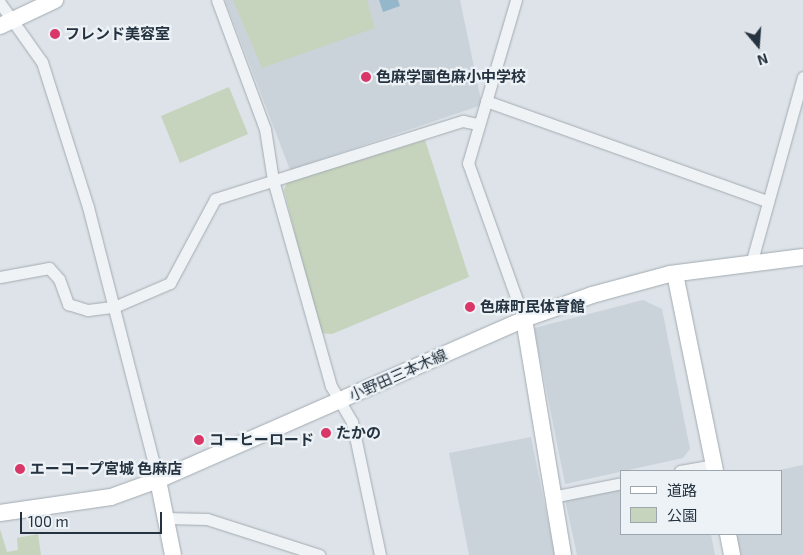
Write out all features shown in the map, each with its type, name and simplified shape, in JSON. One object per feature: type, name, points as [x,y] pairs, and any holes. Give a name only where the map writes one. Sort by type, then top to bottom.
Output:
[{"type":"main road","points":[[7,23],[31,6],[55,0]]},
{"type":"main road","name":"小野田三本木線","points":[[0,513],[111,498],[158,480],[524,319],[592,295],[675,274],[803,257]]},
{"type":"main road","points":[[675,274],[714,468]]},
{"type":"main road","points":[[524,319],[563,555]]},
{"type":"main road","points":[[158,480],[174,555]]},
{"type":"main road","points":[[728,535],[732,555]]},
{"type":"street","points":[[217,0],[265,130],[273,180],[331,386],[351,418],[364,468],[380,555]]},
{"type":"street","points":[[516,0],[486,101],[477,124],[468,163],[524,319]]},
{"type":"street","points":[[0,3],[7,23],[42,62],[114,307],[158,480]]},
{"type":"street","points":[[751,264],[803,77]]},
{"type":"street","points":[[486,101],[767,201]]},
{"type":"street","points":[[0,276],[49,268],[59,279],[68,304],[88,310],[114,307],[170,283],[215,198],[463,122],[477,124]]},
{"type":"street","points":[[691,470],[714,468]]},
{"type":"street","points":[[552,497],[620,483]]},
{"type":"street","points":[[166,518],[207,519],[307,553],[319,555]]},
{"type":"shaded area","name":"色麻学園色麻小中学校","points":[[225,0],[460,0],[482,105],[290,170]]},
{"type":"shaded area","points":[[643,300],[662,309],[690,449],[683,458],[629,470],[620,470],[620,472],[565,484],[534,328]]},
{"type":"shaded area","points":[[531,437],[555,555],[469,555],[449,453]]},
{"type":"shaded area","points":[[803,465],[803,555],[736,555],[732,535],[783,535],[783,470],[780,470]]},
{"type":"shaded area","points":[[620,488],[620,535],[711,535],[715,555],[577,555],[565,500]]},
{"type":"green space","points":[[233,0],[367,0],[375,28],[262,68]]},
{"type":"green space","points":[[229,87],[248,134],[180,163],[161,116]]},
{"type":"green space","points":[[425,140],[469,277],[332,334],[320,333],[284,190],[287,182]]},
{"type":"green space","points":[[0,529],[7,552],[18,550],[17,538],[38,534],[41,555],[0,555]]},
{"type":"water","points":[[379,0],[398,0],[400,6],[383,12]]},
{"type":"place","name":"フレンド美容室","points":[[55,34]]},
{"type":"place","name":"色麻学園色麻小中学校","points":[[366,77]]},
{"type":"place","name":"色麻町民体育館","points":[[470,307]]},
{"type":"place","name":"たかの","points":[[326,433]]},
{"type":"place","name":"コーヒーロード","points":[[199,440]]},
{"type":"place","name":"エーコープ宮城 色麻店","points":[[20,469]]}]
